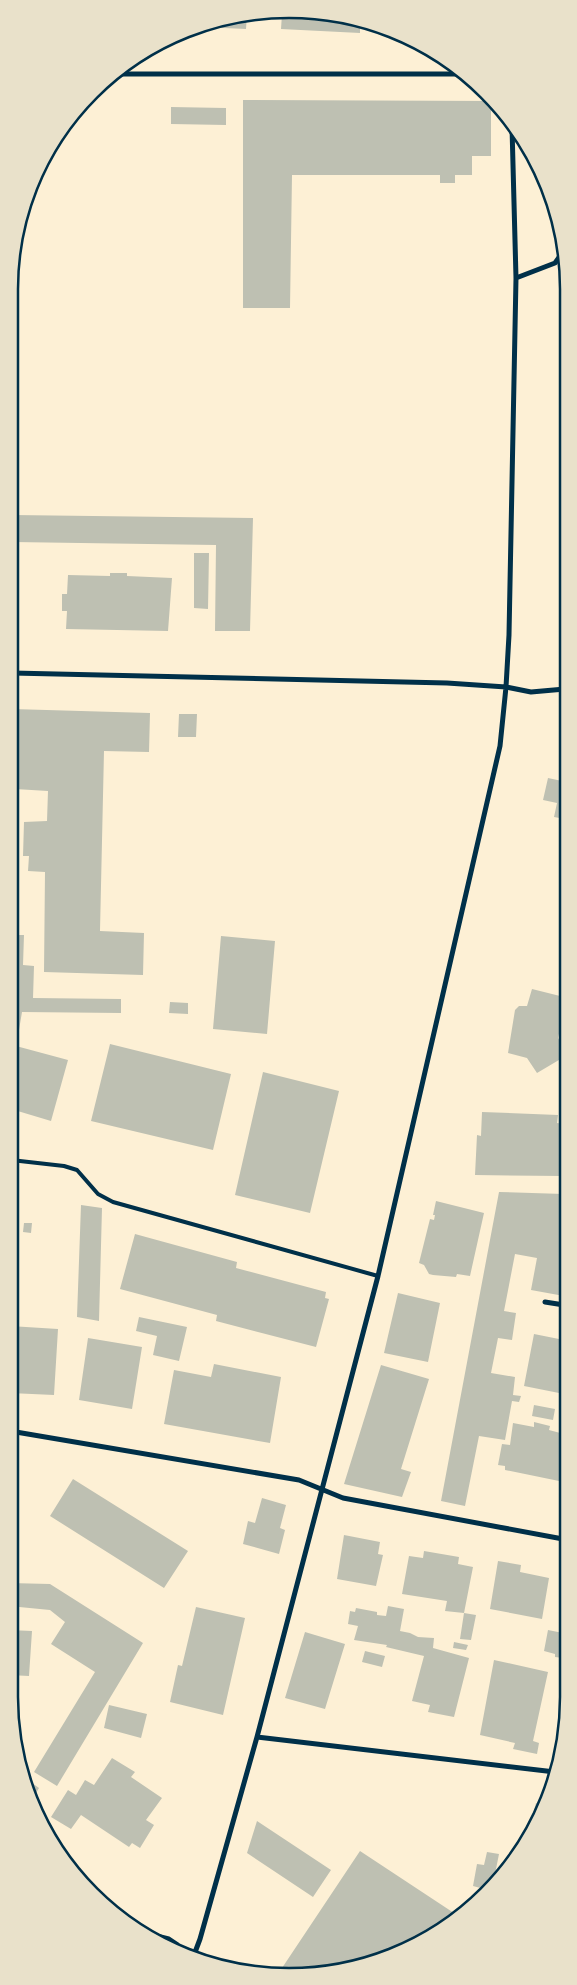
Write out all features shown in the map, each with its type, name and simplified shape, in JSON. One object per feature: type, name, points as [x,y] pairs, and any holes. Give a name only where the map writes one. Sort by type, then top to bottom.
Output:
[{"type":"street","points":[[124,74],[453,74]]},
{"type":"street","points":[[196,1951],[256,1736],[378,1276],[500,746],[506,688],[516,278],[512,136]]},
{"type":"street","points":[[516,278],[555,263],[558,259]]},
{"type":"street","points":[[18,673],[447,683],[531,692],[560,689]]},
{"type":"street","points":[[545,1302],[560,1304]]},
{"type":"street","points":[[18,1432],[299,1480],[343,1498],[560,1538]]},
{"type":"street","points":[[256,1736],[549,1771]]},
{"type":"lane","points":[[18,1161],[64,1166],[77,1170],[98,1194],[113,1202],[378,1276]]},
{"type":"path","points":[[163,1936],[178,1944]]},
{"type":"building","points":[[282,18],[306,18],[359,27],[360,33],[281,29]]},
{"type":"building","points":[[247,21],[246,29],[216,28]]},
{"type":"building","points":[[243,100],[484,101],[491,109],[491,156],[472,156],[472,175],[455,175],[455,183],[440,183],[440,175],[292,175],[290,308],[243,308]]},
{"type":"building","points":[[171,107],[226,108],[226,125],[171,124]]},
{"type":"building","points":[[18,515],[253,518],[250,631],[215,631],[216,545],[18,542]]},
{"type":"building","points":[[194,553],[209,553],[208,609],[194,608]]},
{"type":"building","points":[[110,573],[127,573],[127,576],[172,578],[168,631],[66,629],[67,611],[62,611],[62,594],[67,594],[68,575],[110,576]]},
{"type":"building","points":[[18,709],[150,713],[149,752],[104,751],[100,931],[144,933],[143,975],[44,972],[45,872],[28,871],[29,856],[23,856],[24,822],[47,821],[48,791],[18,789]]},
{"type":"building","points":[[179,714],[197,714],[196,737],[178,737]]},
{"type":"building","points":[[548,778],[560,781],[560,818],[554,817],[557,803],[543,800]]},
{"type":"building","points":[[18,935],[24,935],[23,965],[34,966],[33,998],[121,999],[121,1013],[22,1012],[18,1036]]},
{"type":"building","points":[[221,936],[275,941],[267,1034],[213,1029]]},
{"type":"building","points":[[532,989],[560,996],[560,1029],[558,1038],[560,1041],[560,1059],[537,1073],[527,1058],[508,1053],[515,1010],[519,1006],[527,1006]]},
{"type":"building","points":[[170,1002],[188,1003],[188,1014],[169,1013]]},
{"type":"building","points":[[110,1044],[231,1074],[213,1150],[91,1121]]},
{"type":"building","points":[[18,1047],[68,1060],[51,1121],[18,1111]]},
{"type":"building","points":[[263,1072],[339,1091],[310,1213],[235,1195]]},
{"type":"building","points":[[482,1112],[558,1115],[557,1123],[560,1123],[560,1176],[475,1175],[477,1135],[481,1136]]},
{"type":"building","points":[[499,1192],[560,1194],[560,1295],[531,1290],[537,1258],[515,1254],[504,1311],[516,1313],[512,1340],[498,1338],[491,1373],[515,1377],[513,1395],[521,1396],[519,1402],[512,1401],[505,1440],[479,1436],[465,1506],[441,1501]]},
{"type":"building","points":[[436,1201],[484,1213],[470,1276],[457,1274],[456,1277],[429,1274],[424,1265],[419,1263],[430,1219],[434,1220],[435,1215],[433,1215]]},
{"type":"building","points":[[81,1205],[102,1208],[99,1321],[77,1317]]},
{"type":"building","points":[[24,1223],[32,1223],[31,1233],[23,1232]]},
{"type":"building","points":[[135,1234],[237,1262],[236,1268],[326,1292],[325,1298],[329,1299],[316,1347],[216,1321],[217,1315],[120,1289]]},
{"type":"building","points":[[398,1293],[440,1303],[428,1362],[384,1353]]},
{"type":"building","points":[[139,1317],[187,1327],[179,1361],[153,1355],[157,1336],[136,1331]]},
{"type":"building","points":[[18,1326],[58,1329],[54,1395],[18,1393]]},
{"type":"building","points":[[534,1334],[560,1339],[560,1393],[524,1386]]},
{"type":"building","points":[[88,1338],[142,1347],[132,1409],[79,1400]]},
{"type":"building","points":[[214,1364],[281,1377],[270,1443],[164,1424],[174,1370],[211,1377]]},
{"type":"building","points":[[381,1365],[429,1379],[401,1469],[411,1472],[402,1497],[344,1484]]},
{"type":"building","points":[[534,1405],[555,1409],[553,1420],[532,1416]]},
{"type":"building","points":[[534,1422],[550,1426],[549,1430],[560,1433],[559,1481],[505,1470],[505,1466],[498,1465],[502,1444],[510,1445],[513,1423],[534,1427]]},
{"type":"building","points":[[73,1479],[188,1551],[164,1588],[50,1516]]},
{"type":"building","points":[[262,1498],[286,1505],[280,1528],[285,1530],[279,1554],[243,1544],[248,1521],[255,1523]]},
{"type":"building","points":[[344,1535],[380,1542],[378,1554],[383,1555],[376,1586],[337,1579]]},
{"type":"building","points":[[424,1551],[459,1557],[458,1564],[473,1567],[464,1613],[445,1611],[447,1601],[402,1594],[409,1556],[423,1558]]},
{"type":"building","points":[[498,1561],[521,1565],[520,1572],[549,1578],[542,1619],[490,1609]]},
{"type":"building","points":[[18,1583],[50,1584],[143,1643],[57,1786],[34,1772],[95,1672],[51,1644],[65,1622],[50,1610],[18,1607]]},
{"type":"building","points":[[388,1606],[404,1609],[400,1631],[418,1637],[434,1638],[433,1648],[469,1658],[454,1717],[428,1712],[430,1705],[412,1701],[424,1656],[386,1647],[387,1645],[354,1640],[358,1626],[348,1624],[350,1611],[355,1612],[356,1608],[377,1612],[377,1615],[386,1616]]},
{"type":"building","points":[[196,1607],[245,1618],[223,1715],[170,1702],[178,1665],[182,1666]]},
{"type":"building","points":[[464,1613],[476,1615],[471,1640],[460,1639]]},
{"type":"building","points":[[18,1630],[32,1631],[29,1676],[18,1675]]},
{"type":"building","points":[[548,1630],[560,1632],[560,1658],[544,1651]]},
{"type":"building","points":[[305,1632],[345,1644],[325,1709],[285,1698]]},
{"type":"building","points":[[454,1642],[468,1645],[466,1650],[453,1648]]},
{"type":"building","points":[[365,1651],[385,1656],[382,1667],[362,1662]]},
{"type":"building","points":[[494,1660],[548,1672],[533,1741],[539,1743],[537,1754],[513,1749],[515,1743],[480,1735]]},
{"type":"building","points":[[109,1705],[147,1714],[141,1738],[104,1728]]},
{"type":"building","points":[[112,1758],[135,1772],[131,1777],[162,1798],[146,1820],[154,1825],[140,1848],[132,1843],[129,1847],[81,1815],[71,1829],[51,1817],[68,1790],[76,1795],[85,1780],[94,1785]]},
{"type":"building","points":[[32,1783],[39,1788],[36,1794]]},
{"type":"building","points":[[257,1821],[331,1870],[313,1897],[247,1853]]},
{"type":"building","points":[[360,1851],[452,1912],[439,1922],[408,1940],[376,1953],[324,1965],[282,1968]]},
{"type":"building","points":[[487,1852],[499,1854],[496,1870],[492,1875],[480,1888],[473,1886],[477,1864],[484,1865]]}]
